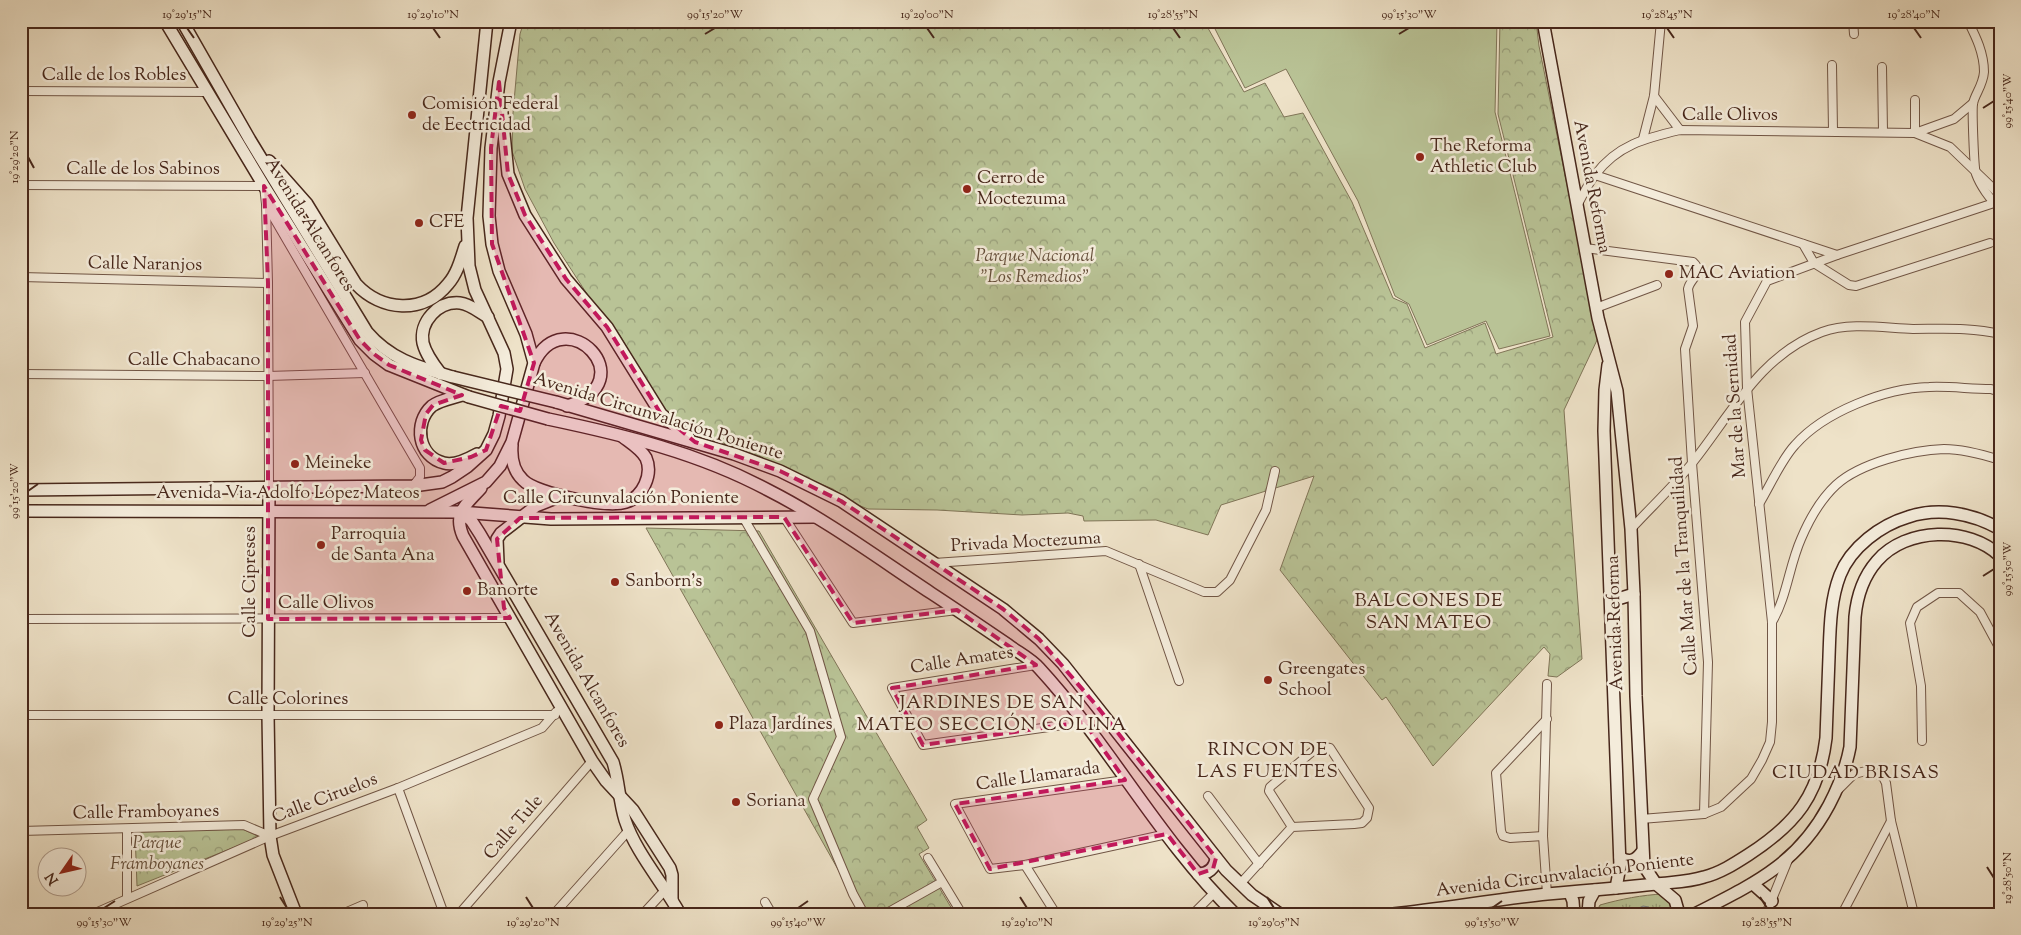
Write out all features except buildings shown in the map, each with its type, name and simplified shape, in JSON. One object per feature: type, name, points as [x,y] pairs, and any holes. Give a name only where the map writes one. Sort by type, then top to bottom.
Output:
[{"type":"main road","name":"Avenida Alcanfores","points":[[165,21],[264,186],[360,340],[374,354],[397,369],[465,396]]},
{"type":"main road","name":"Avenida Alcanfores","points":[[182,21],[250,140],[368,332],[379,346],[394,356],[447,375]]},
{"type":"main road","name":"Avenida Via Adolfo López Mateos","points":[[21,490],[413,486],[442,482],[468,467],[486,450],[494,434],[499,416],[507,369],[504,353],[471,278],[468,239],[467,218],[487,21]]},
{"type":"main road","points":[[511,21],[499,82],[491,148],[489,216],[492,244],[499,271],[526,334],[534,363]]},
{"type":"main road","name":"Avenida Reforma","points":[[1543,21],[1596,308],[1617,391],[1631,529],[1644,866],[1656,884],[1675,900],[1679,914]]},
{"type":"main road","points":[[499,82],[508,174],[525,215],[566,279],[607,327],[661,414],[694,442]]},
{"type":"main road","points":[[250,140],[307,204],[356,284],[364,292],[385,304],[394,306],[411,305],[422,302],[439,293],[448,284],[457,269],[468,239]]},
{"type":"main road","points":[[447,375],[426,351],[423,342],[424,329],[431,314],[439,307],[449,303],[461,303],[488,317]]},
{"type":"main road","points":[[534,363],[538,354],[549,344],[563,339],[575,340],[586,345],[595,354],[600,366],[598,384],[591,394],[582,401],[561,404]]},
{"type":"main road","name":"Avenida Reforma","points":[[1609,358],[1604,390],[1604,431],[1620,857],[1620,873],[1616,888]]},
{"type":"main road","name":"Avenida Via Adolfo López Mateos","points":[[21,513],[60,511],[427,511],[452,501],[486,482],[500,466],[512,442],[534,363]]},
{"type":"main road","name":"Avenida Circunvalación Poniente","points":[[447,375],[561,404],[694,442],[780,471],[841,501],[932,563],[1003,608],[1051,652],[1096,705],[1226,870],[1240,884],[1280,914]]},
{"type":"main road","points":[[465,396],[433,406],[426,414],[421,427],[421,440],[425,450],[433,458],[444,463],[454,464],[486,450]]},
{"type":"main road","name":"Avenida Circunvalación Poniente","points":[[465,396],[618,434],[668,448],[723,468],[768,489],[815,517],[957,610],[1036,665],[1061,692],[1125,780],[1211,891],[1235,914]]},
{"type":"main road","points":[[512,442],[513,465],[522,480],[537,489],[603,504],[618,504],[635,498],[643,488],[647,478],[648,467],[646,458],[640,450],[618,434]]},
{"type":"main road","points":[[460,512],[486,482]]},
{"type":"main road","name":"Calle Cipreses","points":[[269,486],[268,715],[270,836],[273,855],[296,914]]},
{"type":"main road","points":[[498,564],[497,539],[501,533],[541,503],[563,496]]},
{"type":"main road","name":"Calle Circunvalación Poniente","points":[[427,511],[520,518],[815,517]]},
{"type":"main road","name":"Avenida Circunvalación Poniente","points":[[1393,914],[1547,894],[1570,894],[1692,880],[1718,872],[1772,840],[1788,825],[1803,805],[1818,779],[1824,758],[1831,613],[1840,573],[1850,557],[1863,543],[1897,520],[1926,512],[1940,511],[1965,516],[1984,521],[2000,529]]},
{"type":"main road","name":"Avenida Alcanfores","points":[[460,512],[471,520],[498,564],[613,762],[629,830],[668,887],[672,900],[680,914]]},
{"type":"main road","name":"Avenida Alcanfores","points":[[460,512],[459,524],[463,536],[510,618],[558,710],[606,781],[642,822],[670,868],[668,887]]},
{"type":"main road","points":[[1695,914],[1753,884],[1788,860],[1806,842],[1822,820],[1847,765],[1850,747],[1857,598],[1861,585],[1879,559],[1888,551],[1909,540],[1944,534],[1972,539],[2000,556]]},
{"type":"main road","points":[[1610,594],[1621,598],[1634,594]]},
{"type":"main road","points":[[1615,699],[1620,691],[1624,690],[1629,690],[1636,696]]},
{"type":"main road","points":[[1620,857],[1624,860],[1634,860],[1642,852]]},
{"type":"main road","points":[[1198,874],[1203,874],[1213,869],[1216,858]]},
{"type":"main road","points":[[1211,891],[1214,876],[1226,870]]},
{"type":"main road","points":[[1753,884],[1772,901]]},
{"type":"main road","points":[[1588,914],[1589,901],[1595,890]]},
{"type":"main road","points":[[1570,894],[1573,901],[1574,914]]},
{"type":"street","points":[[1643,139],[1654,96],[1661,21]]},
{"type":"street","points":[[1853,21],[1854,34]]},
{"type":"street","points":[[1968,21],[1977,38],[1984,73],[1980,90],[1973,103],[1975,172],[1997,205]]},
{"type":"street","points":[[1832,65],[1833,131]]},
{"type":"street","points":[[1882,67],[1883,132]]},
{"type":"street","name":"Calle de los Robles","points":[[21,91],[207,92]]},
{"type":"street","points":[[1654,96],[1680,130]]},
{"type":"street","points":[[1915,100],[1915,133]]},
{"type":"street","name":"Calle Olivos","points":[[1915,133],[1954,120],[1973,103]]},
{"type":"street","name":"Calle Olivos","points":[[1577,206],[1595,175],[1614,155],[1627,146],[1643,139],[1680,130],[1915,133],[1950,147],[1975,172]]},
{"type":"street","points":[[1975,172],[2000,195]]},
{"type":"street","points":[[1595,175],[1837,255]]},
{"type":"street","name":"Calle de los Sabinos","points":[[21,185],[264,186]]},
{"type":"street","name":"Calle Cipreses","points":[[264,186],[268,283],[269,486]]},
{"type":"street","name":"Avenida Alcanfores","points":[[266,204],[420,468],[420,477],[413,486]]},
{"type":"street","name":"Mar de la Sernidad","points":[[1704,814],[1721,807],[1751,779],[1770,742],[1772,722],[1772,622],[1747,388],[1746,322],[1767,281],[1837,255],[1997,205]]},
{"type":"street","points":[[1803,244],[1814,264],[1849,286],[1856,286],[1990,243]]},
{"type":"street","name":"Calle Mar de la Tranquilidad","points":[[1585,248],[1693,262],[1697,266],[1697,276],[1689,284],[1688,290],[1694,326],[1685,349],[1708,662],[1704,814]]},
{"type":"street","name":"Calle Naranjos","points":[[21,277],[268,283]]},
{"type":"street","points":[[1596,308],[1657,285]]},
{"type":"street","points":[[1631,529],[1692,463],[1747,388],[1769,364],[1789,348],[1823,332],[1839,328],[1964,330],[2000,334]]},
{"type":"street","name":"Calle Chabacano","points":[[21,374],[268,376],[366,373]]},
{"type":"street","points":[[1759,504],[1793,446],[1807,432],[1824,420],[1853,406],[1882,395],[1906,389],[1928,387],[1991,389],[2000,392]]},
{"type":"street","points":[[1772,622],[1778,612],[1800,540],[1815,512],[1836,485],[1857,472],[1914,452],[1954,450],[1973,452],[2000,460]]},
{"type":"street","name":"Privada Moctezuma","points":[[932,563],[1106,551],[1204,592],[1217,592],[1230,580],[1266,510],[1275,471]]},
{"type":"street","points":[[743,517],[810,631],[841,737],[814,799],[853,894],[864,914]]},
{"type":"street","points":[[784,517],[853,623],[957,610]]},
{"type":"street","points":[[1139,564],[1179,681]]},
{"type":"street","points":[[1922,741],[1921,686],[1910,623],[1917,607],[1938,593],[1959,593],[1980,612],[2000,649]]},
{"type":"street","name":"Calle Olivos","points":[[21,619],[510,618]]},
{"type":"street","name":"Calle Amates","points":[[1036,665],[892,688],[923,745],[1084,722]]},
{"type":"street","points":[[1547,894],[1543,836],[1548,684]]},
{"type":"street","name":"Calle Colorines","points":[[21,715],[268,715],[558,710]]},
{"type":"street","name":"Calle Ciruelos","points":[[92,914],[127,897],[270,836],[398,788],[542,728],[558,710]]},
{"type":"street","points":[[1543,836],[1510,838],[1503,836],[1496,772],[1547,719]]},
{"type":"street","points":[[1240,884],[1292,827],[1362,823],[1367,818],[1369,808],[1330,748],[1319,746],[1270,787],[1270,792],[1292,827]]},
{"type":"street","name":"Calle Tule","points":[[459,914],[592,761]]},
{"type":"street","points":[[1836,792],[1854,774],[1870,770],[1877,773],[1886,783],[1891,821],[1913,913]]},
{"type":"street","name":"Calle Llamarada","points":[[1025,865],[990,869],[955,804],[1125,780]]},
{"type":"street","points":[[398,788],[444,914]]},
{"type":"street","points":[[1208,796],[1259,864]]},
{"type":"street","points":[[1641,819],[1704,814]]},
{"type":"street","points":[[1842,914],[1891,821]]},
{"type":"street","name":"Calle Framboyanes","points":[[21,831],[244,825],[270,836]]},
{"type":"street","points":[[127,829],[127,897]]},
{"type":"street","points":[[554,914],[629,830]]},
{"type":"street","points":[[1056,914],[1025,865],[1167,834]]},
{"type":"street","points":[[928,858],[962,914]]},
{"type":"street","points":[[1766,914],[1788,860]]},
{"type":"street","points":[[885,914],[942,882]]},
{"type":"street","points":[[642,914],[668,887]]},
{"type":"street","points":[[1193,914],[1211,891]]},
{"type":"street","points":[[765,902],[772,914]]},
{"type":"street","points":[[342,914],[364,905]]},
{"type":"highlighted area","points":[[499,82],[508,174],[525,215],[566,279],[607,327],[661,414],[695,442],[780,471],[841,501],[1003,609],[1039,639],[1096,705],[1216,858],[1213,869],[1198,874],[1167,834],[990,869],[955,804],[1125,780],[1084,722],[923,745],[892,688],[1036,665],[957,610],[853,623],[784,517],[520,518],[497,539],[504,608],[510,618],[268,619],[268,283],[264,186],[360,340],[389,365],[462,395],[433,405],[426,414],[421,440],[425,450],[444,463],[471,457],[486,450],[501,406],[520,411],[534,363],[492,244],[491,148]]},
{"type":"green space","name":"Parque Nacional \"Los Remedios\"","points":[[524,21],[1204,21],[1244,92],[1265,83],[1284,117],[1303,113],[1352,202],[1393,298],[1407,304],[1425,348],[1485,323],[1496,354],[1553,337],[1498,114],[1500,21],[1536,21],[1539,46],[1598,338],[1564,410],[1582,659],[1557,677],[1548,676],[1550,654],[1544,647],[1433,766],[1386,697],[1382,700],[1280,570],[1314,476],[1221,505],[1208,535],[1156,520],[1084,521],[1083,516],[1068,513],[1022,515],[937,510],[868,509],[853,503],[833,489],[683,426],[663,409],[619,334],[589,297],[554,243],[525,189],[512,151],[513,113],[520,34]]},
{"type":"green space","name":"The Reforma Athletic Club","points":[[1211,21],[1497,21],[1495,112],[1550,336],[1499,349],[1486,321],[1427,345],[1409,304],[1395,296],[1358,201],[1286,69],[1245,88]]},
{"type":"green space","points":[[646,528],[759,531],[927,820],[917,827],[929,848],[919,854],[955,914],[863,914]]},
{"type":"green space","name":"Parque Framboyanes","points":[[242,829],[260,837],[137,886],[135,832]]},
{"type":"green space","points":[[1663,894],[1671,899],[1678,914],[1595,914],[1600,905],[1647,895]]},
{"type":"water","points":[[1643,906],[1649,907],[1655,914],[1635,914],[1637,909]]},
{"type":"place","name":"Comisión Federal de Eectricidad","points":[[412,115]]},
{"type":"place","name":"The Reforma Athletic Club","points":[[1420,157]]},
{"type":"place","name":"Cerro de Moctezuma","points":[[967,189]]},
{"type":"place","name":"CFE","points":[[419,223]]},
{"type":"place","name":"MAC Aviation","points":[[1669,274]]},
{"type":"place","name":"Meineke","points":[[295,464]]},
{"type":"place","name":"Parroquia de Santa Ana","points":[[321,545]]},
{"type":"place","name":"Sanborn's","points":[[615,582]]},
{"type":"place","name":"Banorte","points":[[467,591]]},
{"type":"place","name":"Greengates School","points":[[1268,680]]},
{"type":"place","name":"Plaza Jardínes","points":[[719,725]]},
{"type":"place","name":"Soriana","points":[[736,802]]},
{"type":"district","name":"BALCONES DE SAN MATEO","points":[[1429,612]]},
{"type":"district","name":"JARDINES DE SAN MATEO SECCIÓN COLINA","points":[[992,714]]},
{"type":"district","name":"RINCON DE LAS FUENTES","points":[[1268,761]]},
{"type":"district","name":"CIUDAD BRISAS","points":[[1856,773]]}]
